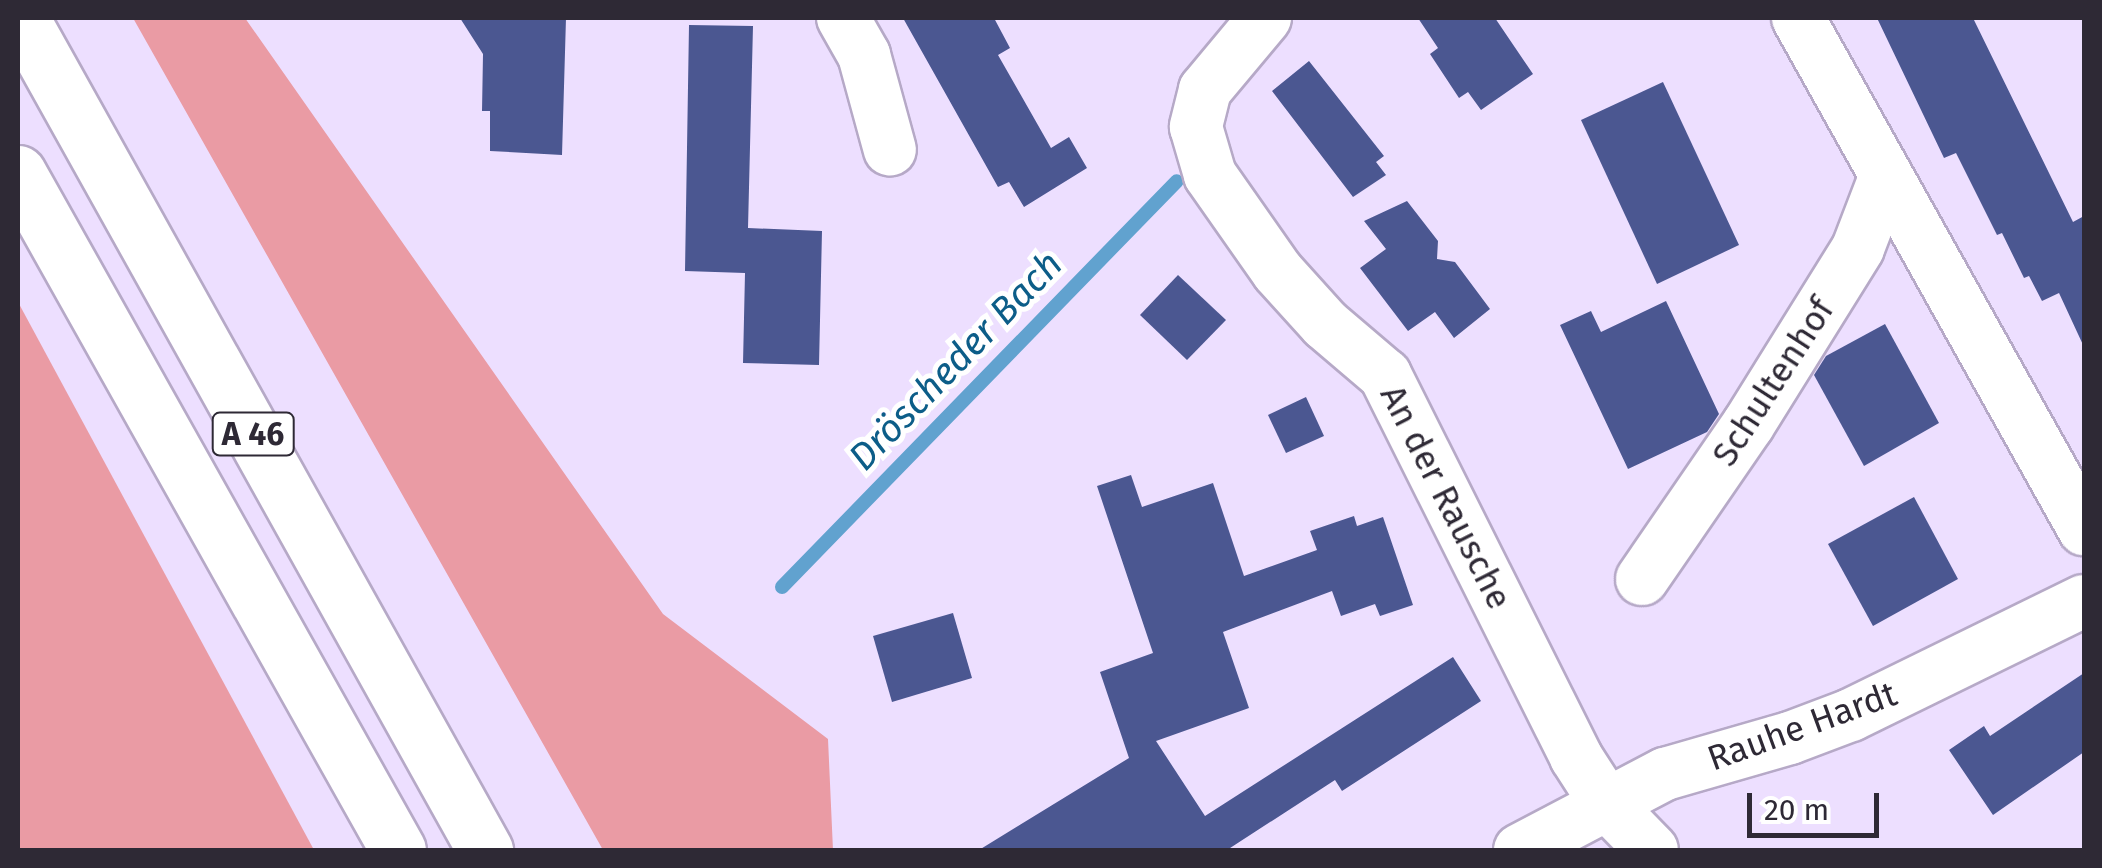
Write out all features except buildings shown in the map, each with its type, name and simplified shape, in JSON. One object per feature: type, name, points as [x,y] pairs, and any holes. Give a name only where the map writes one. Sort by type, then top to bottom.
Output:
[{"type":"highway","name":"A 46","points":[[21,18],[485,850]]},
{"type":"highway","name":"A 46","points":[[18,173],[398,850]]},
{"type":"street","points":[[842,18],[864,56],[890,150]]},
{"type":"street","name":"An der Rausche","points":[[1265,18],[1205,90],[1196,126],[1210,175],[1278,272],[1325,324],[1385,375],[1576,757],[1605,802],[1652,850]]},
{"type":"street","points":[[1798,18],[2084,529]]},
{"type":"street","name":"Schultenhof","points":[[1642,579],[1748,425],[1858,248],[1886,175]]},
{"type":"street","name":"Rauhe Hardt","points":[[1520,850],[1605,802],[1665,774],[1790,738],[1850,715],[2084,601]]},
{"type":"shaded area","points":[[133,18],[245,18],[663,614],[828,739],[833,850],[603,850]]},
{"type":"shaded area","points":[[18,302],[314,850],[18,850]]},
{"type":"waterway","name":"Dröscheder Bach","points":[[782,587],[1177,181]]}]
